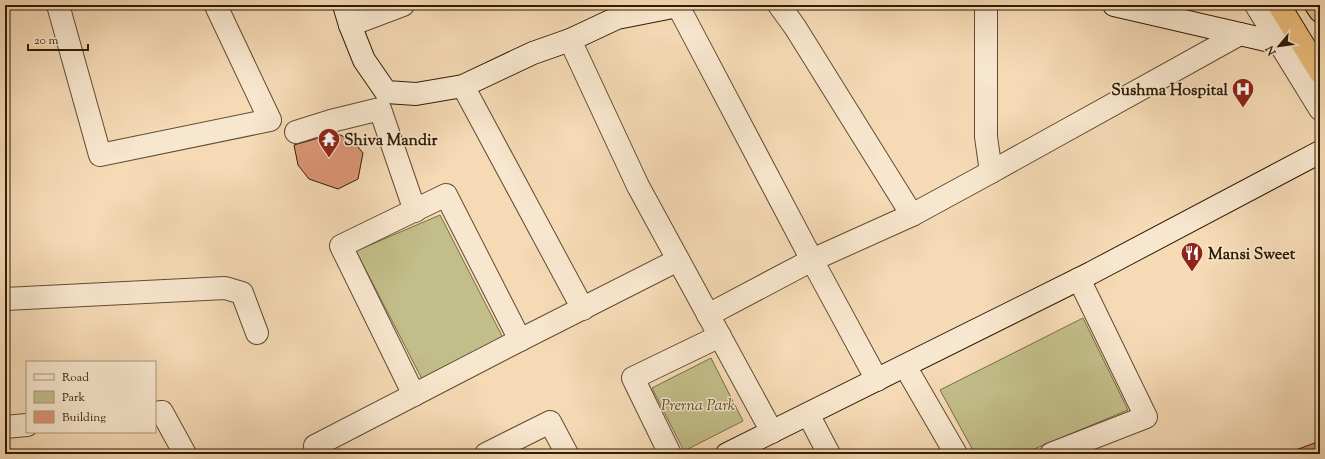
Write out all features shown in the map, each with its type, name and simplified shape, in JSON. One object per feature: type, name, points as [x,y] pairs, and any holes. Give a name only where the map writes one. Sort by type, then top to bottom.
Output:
[{"type":"highway","points":[[1279,5],[1320,72]]},
{"type":"highway","points":[[1316,5],[1320,11]]},
{"type":"street","points":[[58,5],[100,155],[270,120],[219,6]]},
{"type":"street","points":[[403,5],[347,15],[364,60],[386,92],[416,94],[463,86],[533,53],[570,40],[616,12],[683,5]]},
{"type":"street","points":[[779,5],[795,27],[912,215]]},
{"type":"street","points":[[986,5],[986,137],[991,172]]},
{"type":"street","points":[[1114,5],[1279,43]]},
{"type":"street","points":[[1256,5],[1320,109]]},
{"type":"street","points":[[678,6],[877,380]]},
{"type":"street","points":[[708,315],[812,260],[912,215],[1240,34]]},
{"type":"street","points":[[570,40],[638,186],[772,432]]},
{"type":"street","points":[[463,86],[583,308]]},
{"type":"street","points":[[296,132],[331,121],[380,110],[415,210]]},
{"type":"street","points":[[727,454],[1078,280],[1320,152]]},
{"type":"street","points":[[414,395],[341,246],[446,195],[520,340]]},
{"type":"street","points":[[319,454],[315,446],[678,260]]},
{"type":"street","points":[[1051,454],[1146,417],[1078,280]]},
{"type":"street","points":[[5,299],[225,288],[242,293],[257,333]]},
{"type":"street","points":[[670,454],[633,378],[720,336]]},
{"type":"street","points":[[905,366],[956,454]]},
{"type":"street","points":[[156,413],[162,412],[185,454]]},
{"type":"street","points":[[808,414],[829,454]]},
{"type":"street","points":[[486,454],[550,422],[567,454]]},
{"type":"street","points":[[5,427],[26,425]]},
{"type":"green space","points":[[440,215],[503,338],[422,379],[356,251]]},
{"type":"green space","points":[[1083,318],[1128,410],[1022,454],[975,454],[940,390]]},
{"type":"green space","name":"Prerna Park","points":[[711,358],[743,421],[684,451],[652,388]]},
{"type":"building","name":"Shiva Mandir","points":[[336,133],[353,141],[363,153],[358,179],[338,189],[309,179],[298,165],[294,145]]},
{"type":"building","points":[[1320,441],[1320,454],[1285,454]]},
{"type":"place","name":"Sushma Hospital","points":[[1243,108]]},
{"type":"place","name":"Shiva Mandir","points":[[329,158]]},
{"type":"place","name":"Mansi Sweet","points":[[1192,272]]}]
